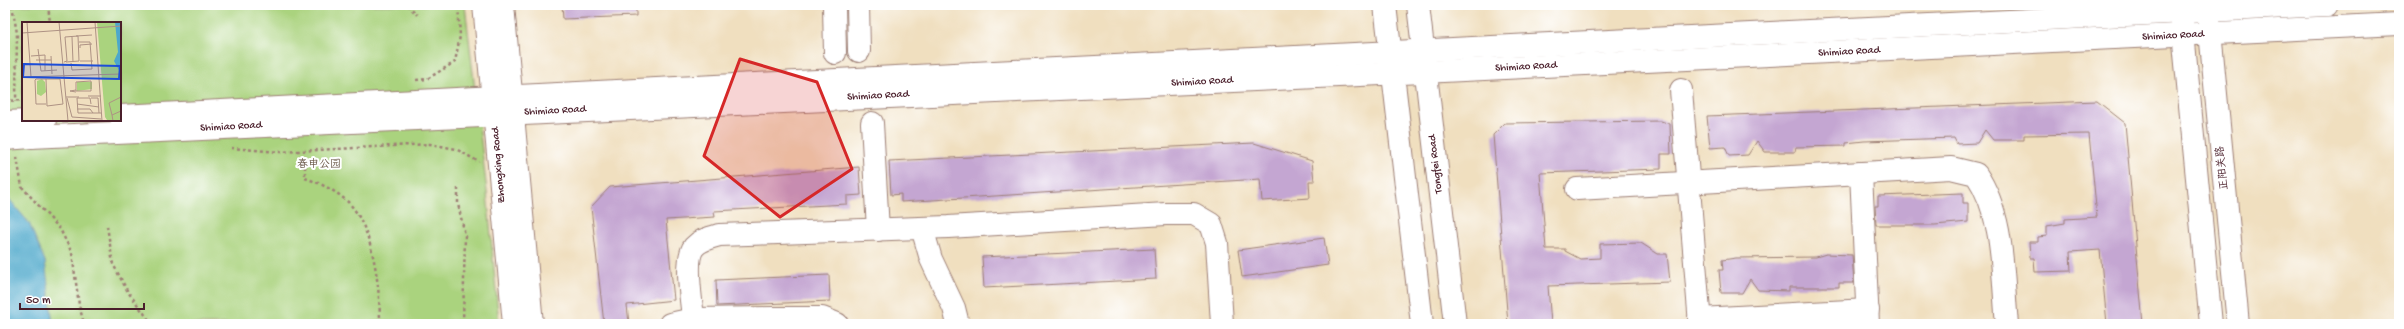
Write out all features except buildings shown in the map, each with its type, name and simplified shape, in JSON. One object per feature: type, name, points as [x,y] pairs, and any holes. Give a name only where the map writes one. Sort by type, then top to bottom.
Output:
[{"type":"street","name":"Zhongxing Road","points":[[484,5],[505,101],[532,324]]},
{"type":"street","name":"Zhongxing Road","points":[[503,5],[505,101],[514,324]]},
{"type":"street","points":[[834,5],[835,53]]},
{"type":"street","points":[[858,5],[859,51]]},
{"type":"street","points":[[1385,5],[1422,324]]},
{"type":"street","name":"Tongfei Road","points":[[1418,5],[1455,324]]},
{"type":"street","name":"Shimiao Road","points":[[121,116],[1392,63],[2181,12],[2327,5]]},
{"type":"street","name":"正阳关路","points":[[2208,11],[2238,324]]},
{"type":"street","points":[[2181,12],[2211,324]]},
{"type":"street","name":"Shimiao Road","points":[[1424,61],[2183,36],[2399,24]]},
{"type":"street","points":[[1681,90],[1700,322],[1868,317],[1861,173]]},
{"type":"street","name":"Shimiao Road","points":[[20,134],[505,101]]},
{"type":"street","points":[[872,123],[878,230]]},
{"type":"street","points":[[1577,189],[1951,168],[1976,174],[1988,192],[1997,218],[2007,324]]},
{"type":"street","points":[[693,322],[689,264],[693,248],[702,240],[719,235],[878,230],[1194,214],[1211,224],[1217,243],[1222,324]]},
{"type":"street","points":[[922,228],[931,260],[954,308],[958,324]]},
{"type":"street","points":[[670,324],[822,318],[837,324]]},
{"type":"path","points":[[12,5],[17,34],[22,187],[60,228],[72,253],[79,305],[84,324]]},
{"type":"path","points":[[48,5],[50,22]]},
{"type":"path","points":[[408,5],[417,15]]},
{"type":"path","points":[[413,81],[427,78],[455,62],[460,36],[458,5]]},
{"type":"path","points":[[5,101],[22,100]]},
{"type":"path","points":[[226,147],[280,152],[430,144],[456,149],[478,160],[480,166]]},
{"type":"path","points":[[305,166],[305,178],[332,190],[348,202],[360,220],[371,251],[378,287],[380,324]]},
{"type":"path","points":[[458,188],[458,204],[465,235],[463,324]]},
{"type":"path","points":[[107,226],[112,264],[128,292],[152,324]]},
{"type":"highlighted area","points":[[740,59],[817,82],[852,169],[780,217],[704,156]]},
{"type":"green space","name":"春申公园","points":[[5,5],[465,5],[487,192],[499,324],[5,324]]},
{"type":"water","points":[[5,194],[29,223],[45,261],[53,324],[5,324]]}]
